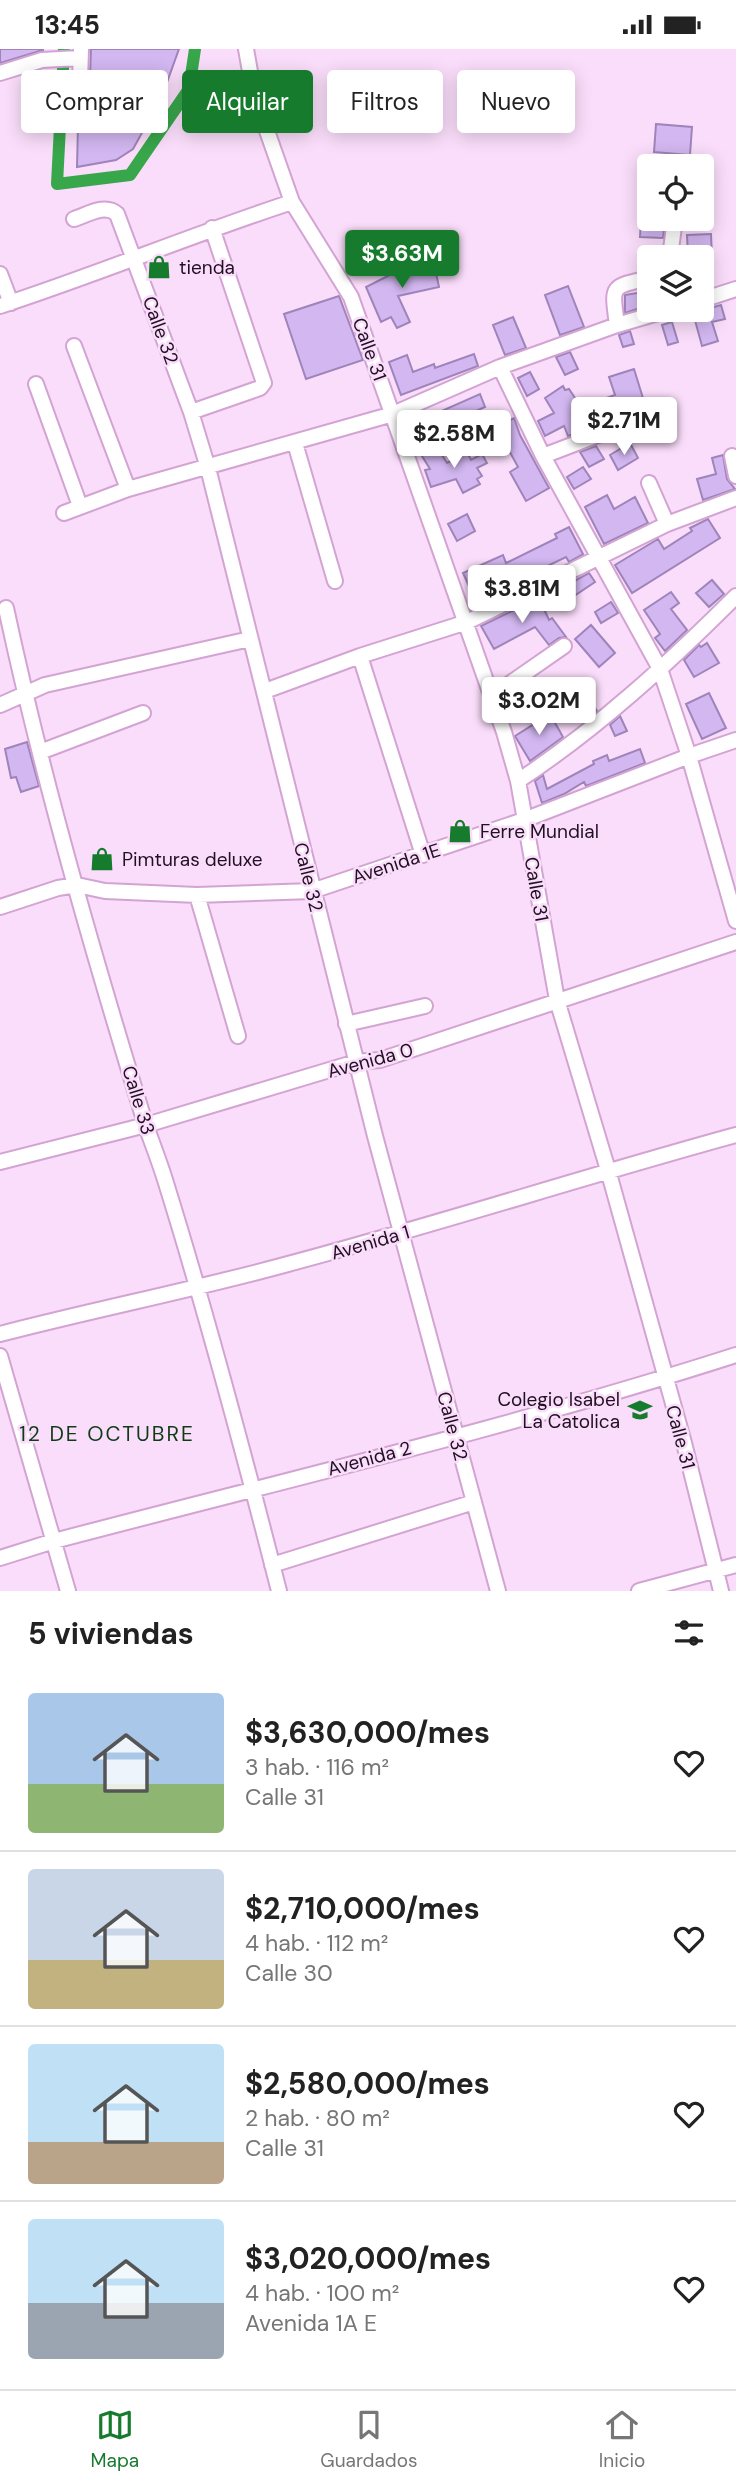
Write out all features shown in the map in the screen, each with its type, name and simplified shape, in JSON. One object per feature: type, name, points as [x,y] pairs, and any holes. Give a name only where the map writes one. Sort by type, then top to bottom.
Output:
[{"type":"street","name":"Calle 31","points":[[246,49],[254,95],[292,202],[351,296],[492,696],[518,781],[557,1000],[608,1170],[684,1443],[721,1591]]},
{"type":"street","points":[[0,73],[42,60],[79,55]]},
{"type":"street","points":[[0,274],[6,305],[135,260],[212,228],[292,202]]},
{"type":"street","name":"Calle 32","points":[[74,219],[105,209],[112,209],[117,214],[191,412],[265,691],[346,1024],[498,1591]]},
{"type":"street","points":[[191,412],[260,388],[264,383],[212,228]]},
{"type":"street","points":[[617,325],[613,294],[616,288],[637,281]]},
{"type":"street","points":[[714,296],[736,289]]},
{"type":"street","points":[[64,513],[128,489],[393,414],[500,367],[637,319]]},
{"type":"street","points":[[74,346],[128,489]]},
{"type":"street","points":[[500,367],[597,558],[660,669],[689,755],[736,921]]},
{"type":"street","points":[[36,384],[80,506]]},
{"type":"street","points":[[543,456],[645,417]]},
{"type":"street","points":[[295,443],[335,581]]},
{"type":"street","points":[[732,456],[736,476]]},
{"type":"street","points":[[649,483],[667,524]]},
{"type":"street","points":[[265,691],[360,656],[467,622],[667,524],[736,498]]},
{"type":"street","points":[[518,781],[556,757],[660,669],[736,596]]},
{"type":"street","name":"Calle 33","points":[[6,608],[24,695],[146,1125],[197,1288],[279,1591]]},
{"type":"street","points":[[0,705],[45,685],[250,639]]},
{"type":"street","points":[[492,696],[564,646]]},
{"type":"street","points":[[360,656],[423,855]]},
{"type":"street","points":[[40,752],[143,713]]},
{"type":"street","name":"Avenida 1E","points":[[0,907],[58,888],[77,885],[105,891],[197,895],[312,891],[524,820],[689,755],[736,740]]},
{"type":"street","points":[[197,895],[238,1036]]},
{"type":"street","name":"Avenida 0","points":[[0,1162],[146,1125],[356,1062],[380,1060],[736,942]]},
{"type":"street","points":[[346,1024],[425,1006]]},
{"type":"street","name":"Avenida 1","points":[[0,1333],[197,1288],[401,1234],[608,1170],[736,1135]]},
{"type":"street","name":"Avenida 2","points":[[0,1558],[54,1541],[456,1436],[736,1355]]},
{"type":"street","points":[[0,1356],[68,1591]]},
{"type":"street","points":[[272,1565],[474,1502]]},
{"type":"street","points":[[639,1591],[736,1565]]},
{"type":"building","points":[[0,49],[43,49],[43,50],[0,63]]},
{"type":"building","points":[[91,49],[179,49],[168,79],[168,70],[90,70]]},
{"type":"building","points":[[656,124],[692,127],[690,154],[654,152]]},
{"type":"building","points":[[78,133],[142,133],[133,149],[116,160],[77,167]]},
{"type":"building","points":[[640,231],[664,231],[663,238],[640,237]]},
{"type":"building","points":[[711,234],[711,245],[687,245],[687,235]]},
{"type":"building","points":[[433,259],[439,287],[398,296],[410,322],[397,328],[391,317],[381,322],[366,287],[396,272],[395,267]]},
{"type":"building","points":[[568,286],[584,327],[560,335],[545,295]]},
{"type":"building","points":[[637,293],[637,309],[625,313],[625,295]]},
{"type":"building","points":[[339,296],[363,360],[306,379],[284,314]]},
{"type":"building","points":[[721,305],[725,319],[714,322],[714,307]]},
{"type":"building","points":[[513,317],[526,348],[505,355],[493,325]]},
{"type":"building","points":[[672,322],[678,342],[668,345],[662,325]]},
{"type":"building","points":[[695,322],[712,322],[718,341],[702,346]]},
{"type":"building","points":[[630,331],[634,344],[623,347],[619,335]]},
{"type":"building","points":[[570,352],[578,369],[565,375],[556,357]]},
{"type":"building","points":[[474,354],[478,366],[401,395],[389,362],[407,355],[413,372],[434,364],[435,368]]},
{"type":"building","points":[[634,369],[646,408],[568,436],[564,426],[545,436],[538,421],[554,413],[545,398],[563,386],[565,390],[569,389],[581,407],[615,395],[609,377]]},
{"type":"building","points":[[530,372],[539,389],[527,396],[518,378]]},
{"type":"building","points":[[480,394],[485,407],[416,435],[409,421],[424,414],[426,418]]},
{"type":"building","points":[[514,418],[520,435],[549,488],[526,501],[510,472],[518,467],[505,443],[497,448],[489,433]]},
{"type":"building","points":[[630,443],[638,458],[618,470],[610,455]]},
{"type":"building","points":[[596,446],[604,459],[589,467],[580,452]]},
{"type":"building","points":[[437,447],[447,463],[467,452],[471,460],[482,454],[487,463],[477,468],[482,476],[477,479],[480,484],[463,493],[456,479],[431,487],[425,470],[430,469],[422,456]]},
{"type":"building","points":[[723,455],[727,479],[735,489],[703,500],[697,479],[716,474],[712,458]]},
{"type":"building","points":[[583,467],[591,479],[574,489],[567,477]]},
{"type":"building","points":[[607,495],[614,509],[635,497],[648,523],[604,544],[585,507]]},
{"type":"building","points":[[467,514],[475,531],[457,541],[448,524]]},
{"type":"building","points":[[708,519],[720,538],[632,593],[615,565],[658,539],[664,549],[692,531],[690,528]]},
{"type":"building","points":[[569,527],[583,554],[569,562],[566,557],[514,582],[517,587],[478,606],[463,573],[503,555],[506,563],[557,538],[555,534]]},
{"type":"building","points":[[589,573],[595,582],[574,596],[567,585]]},
{"type":"building","points":[[712,580],[724,594],[709,607],[696,593]]},
{"type":"building","points":[[671,592],[679,603],[671,609],[687,630],[665,651],[655,638],[660,634],[644,610]]},
{"type":"building","points":[[539,598],[549,620],[552,618],[566,637],[549,645],[535,627],[494,649],[481,626]]},
{"type":"building","points":[[611,602],[618,613],[601,623],[595,612]]},
{"type":"building","points":[[591,625],[615,653],[599,667],[575,639]]},
{"type":"building","points":[[707,643],[719,663],[694,677],[684,660],[699,645],[701,647]]},
{"type":"building","points":[[578,684],[597,711],[587,719],[567,691]]},
{"type":"building","points":[[518,690],[526,702],[516,709],[508,697]]},
{"type":"building","points":[[709,693],[726,728],[702,739],[686,704]]},
{"type":"building","points":[[550,714],[563,737],[530,761],[515,736]]},
{"type":"building","points":[[620,716],[627,731],[615,736],[610,725]]},
{"type":"building","points":[[27,742],[39,786],[21,792],[16,777],[11,778],[5,749]]},
{"type":"building","points":[[640,749],[645,763],[586,786],[584,782],[542,803],[535,781],[543,775],[547,789],[594,764],[593,761],[607,755],[609,761]]},
{"type":"waterway","points":[[64,49],[57,184],[130,175],[189,89],[195,49]]},
{"type":"place","name":"tienda","points":[[159,267]]},
{"type":"place","name":"Ferre Mundial","points":[[460,831]]},
{"type":"place","name":"Pimturas deluxe","points":[[102,859]]},
{"type":"place","name":"Colegio Isabel La Catolica","points":[[640,1410]]},
{"type":"district","name":"12 DE OCTUBRE","points":[[107,1434]]}]
